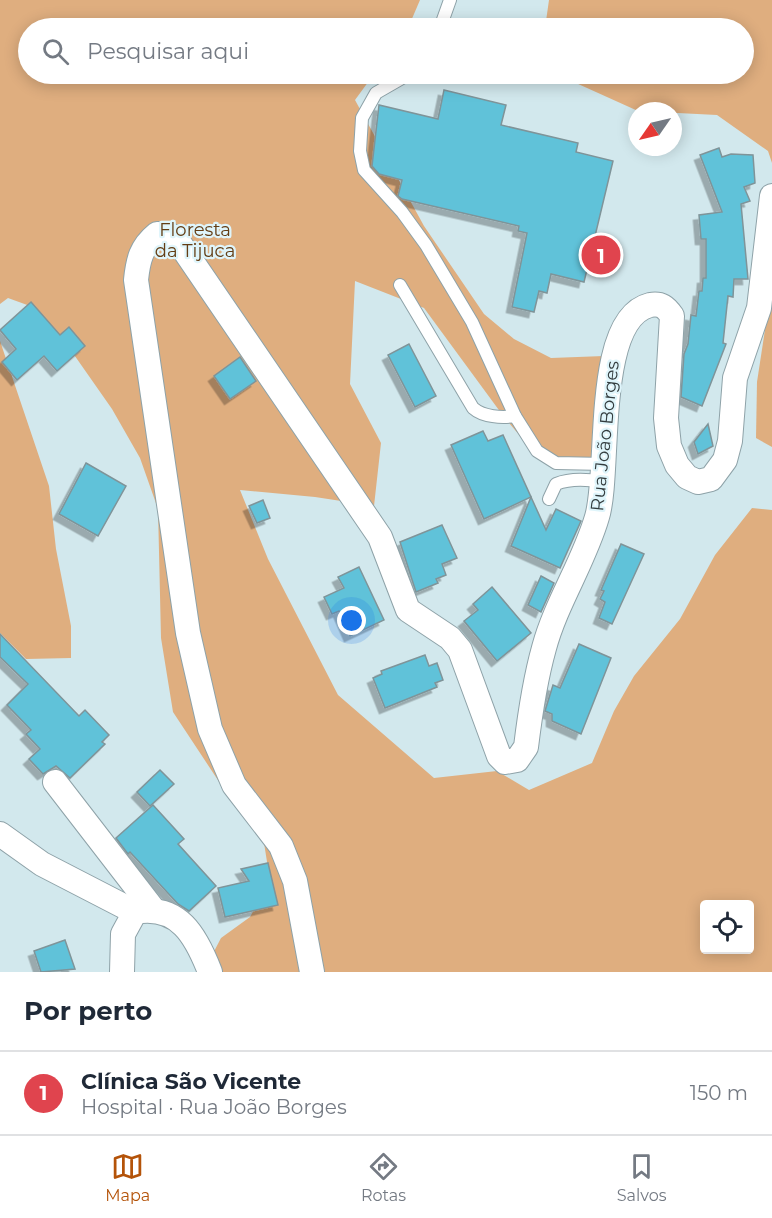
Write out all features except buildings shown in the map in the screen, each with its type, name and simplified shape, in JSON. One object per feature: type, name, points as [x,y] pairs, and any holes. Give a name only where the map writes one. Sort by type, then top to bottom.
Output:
[{"type":"street","name":"Rua João Borges","points":[[312,972],[295,881],[281,846],[234,784],[218,753],[210,729],[190,644],[136,280],[139,256],[149,241],[158,234],[170,235],[180,244],[380,537],[408,610],[450,638],[460,650],[499,756],[505,762],[518,760],[526,747],[544,647],[597,516],[603,473],[609,372],[615,350],[630,320],[645,306],[658,303],[667,308],[672,316],[666,418],[669,446],[676,465],[687,477],[698,482],[711,479],[725,460],[730,441],[735,378],[759,308],[772,196]]},
{"type":"street","points":[[55,782],[144,910]]},
{"type":"street","points":[[0,834],[42,864],[144,910],[186,926],[199,943],[210,972]]},
{"type":"street","points":[[122,972],[123,934],[144,910]]},
{"type":"lane","points":[[444,18],[450,0]]},
{"type":"lane","points":[[392,84],[376,93],[362,118],[360,151],[364,170],[402,212],[426,245],[472,322],[515,416],[537,451],[547,460],[603,473]]},
{"type":"lane","points":[[400,285],[473,408],[478,412],[504,417],[515,416]]},
{"type":"lane","points":[[549,499],[556,484],[586,479],[603,473]]},
{"type":"green space","name":"Floresta da Tijuca","points":[[0,0],[420,0],[412,18],[18,18],[18,84],[367,84],[355,100],[424,226],[484,314],[514,339],[551,358],[604,356],[594,461],[537,456],[504,417],[424,308],[355,281],[350,384],[381,443],[374,506],[315,497],[240,490],[268,559],[338,695],[434,778],[497,771],[529,790],[592,763],[614,711],[634,676],[680,619],[715,555],[752,508],[772,510],[772,972],[210,972],[207,965],[221,938],[250,917],[270,881],[262,830],[235,806],[173,712],[161,638],[158,509],[140,458],[112,409],[63,339],[30,306],[8,298],[0,304]]},
{"type":"green space","points":[[549,0],[772,0],[772,163],[768,151],[717,115],[682,113],[682,102],[628,102],[628,106],[578,84],[754,84],[754,18],[546,18]]},
{"type":"green space","points":[[772,284],[772,447],[756,438],[757,382]]},
{"type":"green space","points":[[0,341],[49,486],[56,549],[71,626],[71,658],[26,659],[0,633]]},
{"type":"place","name":"Clínica São Vicente","points":[[601,255]]}]
